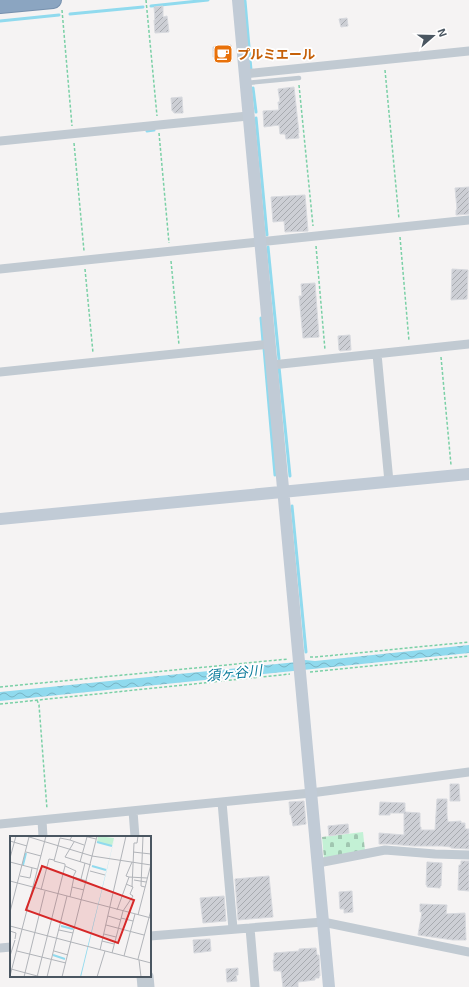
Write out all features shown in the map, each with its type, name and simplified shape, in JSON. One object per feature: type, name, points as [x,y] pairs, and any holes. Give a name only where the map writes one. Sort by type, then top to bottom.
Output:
[{"type":"highway","points":[[0,5],[57,4]]},
{"type":"street","points":[[238,0],[329,987]]},
{"type":"street","points":[[245,79],[384,60],[469,51]]},
{"type":"street","points":[[0,141],[248,116]]},
{"type":"street","points":[[0,269],[469,220]]},
{"type":"street","points":[[0,372],[270,344]]},
{"type":"street","points":[[272,365],[469,344]]},
{"type":"street","points":[[377,354],[389,482]]},
{"type":"street","points":[[0,519],[469,474]]},
{"type":"street","points":[[0,824],[222,802],[469,772]]},
{"type":"street","points":[[222,802],[233,929]]},
{"type":"street","points":[[133,811],[135,836]]},
{"type":"street","points":[[43,836],[45,820]]},
{"type":"street","points":[[318,863],[386,850],[469,855]]},
{"type":"street","points":[[151,936],[323,922],[469,952]]},
{"type":"street","points":[[250,928],[255,987]]},
{"type":"street","points":[[141,977],[142,987]]},
{"type":"street","points":[[149,977],[150,987]]},
{"type":"lane","points":[[245,79],[298,78]]},
{"type":"path","points":[[146,0],[180,354]]},
{"type":"path","points":[[57,4],[73,134],[94,363]]},
{"type":"path","points":[[384,60],[410,350]]},
{"type":"path","points":[[298,78],[326,360]]},
{"type":"path","points":[[440,347],[452,476]]},
{"type":"path","points":[[0,687],[299,658],[316,658],[469,642]]},
{"type":"path","points":[[0,704],[469,656]]},
{"type":"path","points":[[37,700],[39,705],[45,820]]},
{"type":"green space","points":[[363,832],[365,851],[324,858],[322,837]]},
{"type":"water","name":"須ヶ谷川","points":[[469,645],[469,653],[0,701],[0,692],[305,660],[315,661]]},
{"type":"building","points":[[163,6],[163,17],[167,16],[169,32],[155,33],[154,7]]},
{"type":"building","points":[[347,18],[348,26],[341,27],[339,19]]},
{"type":"building","points":[[231,45],[232,56],[230,56],[230,58],[213,57],[213,47]]},
{"type":"building","points":[[294,87],[299,138],[286,139],[285,134],[280,134],[279,125],[264,127],[263,111],[279,110],[278,102],[280,102],[278,89]]},
{"type":"building","points":[[182,97],[183,113],[174,113],[172,111],[171,98]]},
{"type":"building","points":[[469,187],[469,214],[456,215],[457,209],[455,188]]},
{"type":"building","points":[[305,195],[308,231],[285,232],[284,221],[273,222],[271,197]]},
{"type":"building","points":[[452,269],[468,270],[467,299],[451,300]]},
{"type":"building","points":[[315,283],[319,337],[303,338],[299,296],[302,296],[301,284]]},
{"type":"building","points":[[350,335],[351,350],[340,351],[338,336]]},
{"type":"building","points":[[450,784],[459,784],[460,801],[450,801]]},
{"type":"building","points":[[437,799],[447,799],[448,822],[461,821],[461,823],[465,823],[465,829],[469,829],[469,849],[442,846],[379,844],[379,833],[404,835],[404,813],[379,815],[380,802],[405,803],[405,812],[420,813],[421,830],[435,830]]},
{"type":"building","points":[[304,801],[306,824],[293,826],[289,802]]},
{"type":"building","points":[[348,824],[349,833],[329,836],[328,826]]},
{"type":"building","points":[[461,861],[469,861],[469,891],[458,890],[459,865],[461,865]]},
{"type":"building","points":[[427,862],[442,863],[440,888],[427,887],[426,885]]},
{"type":"building","points":[[269,876],[273,917],[238,920],[235,879]]},
{"type":"building","points":[[352,891],[353,912],[344,913],[344,909],[340,909],[339,892]]},
{"type":"building","points":[[224,896],[226,921],[203,923],[200,898]]},
{"type":"building","points":[[420,904],[447,905],[446,914],[465,913],[466,940],[453,940],[418,935],[422,912],[420,912]]},
{"type":"building","points":[[210,939],[211,951],[194,953],[193,940]]},
{"type":"building","points":[[316,948],[317,955],[319,955],[319,978],[315,978],[315,980],[298,982],[298,987],[283,987],[281,971],[274,971],[274,953]]},
{"type":"building","points":[[238,968],[238,975],[236,975],[237,981],[227,982],[226,969]]},
{"type":"waterway","points":[[151,6],[208,0]]},
{"type":"waterway","points":[[245,1],[251,70]]},
{"type":"waterway","points":[[70,14],[143,7]]},
{"type":"waterway","points":[[0,21],[59,15]]},
{"type":"waterway","points":[[253,88],[256,112]]},
{"type":"waterway","points":[[256,118],[267,235]]},
{"type":"waterway","points":[[147,131],[154,130]]},
{"type":"waterway","points":[[268,247],[279,359]]},
{"type":"waterway","points":[[261,318],[263,342]]},
{"type":"waterway","points":[[264,348],[275,475]]},
{"type":"waterway","points":[[279,367],[290,476]]},
{"type":"waterway","points":[[292,506],[306,652]]},
{"type":"place","name":"プルミエール","points":[[223,54]]}]
